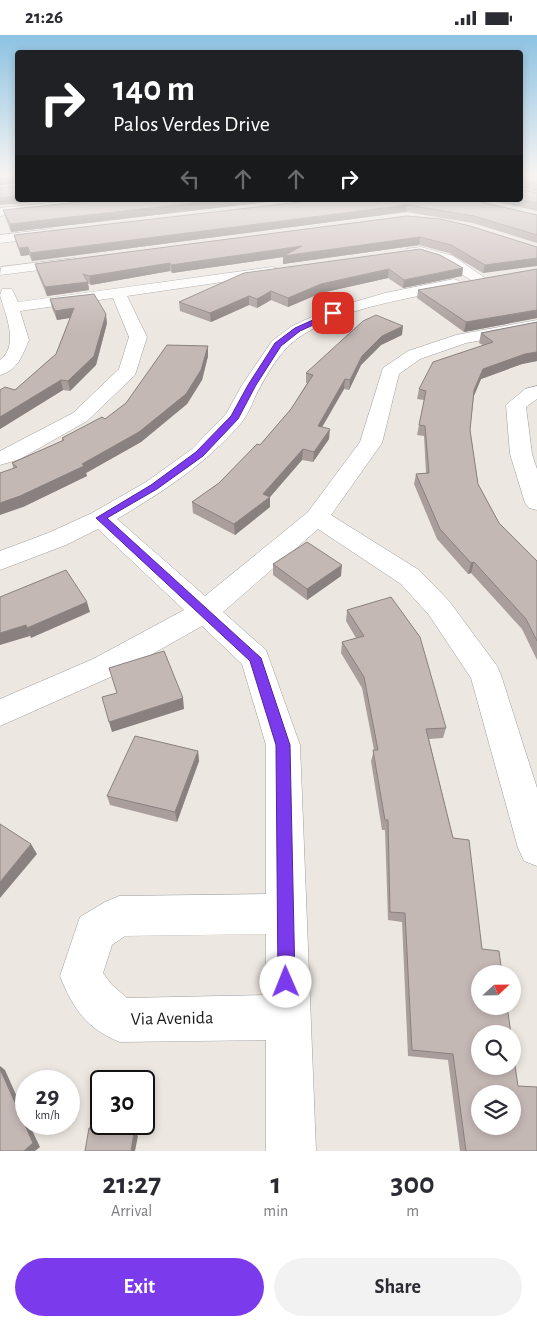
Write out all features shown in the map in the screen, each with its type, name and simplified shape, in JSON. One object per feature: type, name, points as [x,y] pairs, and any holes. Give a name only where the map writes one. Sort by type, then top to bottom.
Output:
[{"type":"street","points":[[0,239],[68,231]]},
{"type":"street","points":[[400,254],[419,251],[429,252],[451,260],[481,280]]},
{"type":"street","points":[[0,369],[11,361],[20,340],[0,270],[89,259]]},
{"type":"street","points":[[11,309],[283,270]]},
{"type":"street","points":[[0,561],[57,539],[101,518],[154,487],[200,454],[235,417],[252,385],[278,345],[298,329],[333,313],[385,298],[499,277]]},
{"type":"street","points":[[0,458],[12,454],[80,417],[128,371],[138,337],[118,293]]},
{"type":"street","points":[[0,713],[104,667],[204,612],[317,517],[371,443],[390,372],[414,355],[462,339],[537,325]]},
{"type":"street","points":[[537,391],[516,405],[521,454],[537,503]]},
{"type":"street","points":[[317,517],[410,577],[439,608],[486,675],[537,847]]},
{"type":"street","points":[[101,518],[255,658],[283,745],[291,1151]]},
{"type":"street","name":"Via Avenida","points":[[286,914],[119,916],[95,932],[81,976],[96,1001],[120,1020],[287,1017]]},
{"type":"building","points":[[83,227],[234,227],[30,253],[28,247],[19,248],[14,235]]},
{"type":"building","points":[[321,227],[473,227],[537,247],[537,258],[485,265],[451,245],[420,237],[283,256],[302,246],[171,265],[170,263],[89,276],[83,274],[88,282],[45,287],[35,264]]},
{"type":"building","points":[[511,227],[537,227],[537,235]]},
{"type":"building","points":[[420,249],[440,255],[463,268],[404,280],[389,269],[321,284],[288,298],[271,291],[257,299],[249,296],[210,313],[179,302],[244,273]]},
{"type":"building","points":[[537,269],[537,310],[466,322],[418,290]]},
{"type":"building","points":[[94,294],[106,314],[94,356],[68,381],[61,380],[0,417],[0,390],[5,387],[15,390],[56,354],[74,308],[55,311],[50,299]]},
{"type":"building","points":[[376,315],[403,326],[382,336],[362,356],[350,380],[345,379],[318,426],[330,429],[314,452],[303,449],[263,494],[270,497],[234,524],[192,502],[219,483],[257,444],[260,445],[291,409],[313,375],[306,373],[363,321]]},
{"type":"building","points":[[537,322],[537,352],[525,354],[483,369],[474,390],[470,430],[478,484],[499,523],[537,561],[537,641],[526,619],[474,562],[471,563],[440,529],[416,474],[429,473],[425,426],[419,425],[426,391],[419,389],[433,362],[493,342],[481,333]]},
{"type":"building","points":[[167,345],[208,346],[201,370],[186,394],[139,432],[82,464],[84,466],[20,496],[0,503],[0,473],[17,467],[12,463],[64,440],[62,438],[102,417],[105,419],[126,403]]},
{"type":"building","points":[[307,542],[342,565],[307,589],[273,564]]},
{"type":"building","points":[[66,570],[87,602],[27,628],[26,625],[0,633],[0,597]]},
{"type":"building","points":[[391,597],[420,637],[446,728],[426,729],[453,838],[469,840],[482,949],[499,951],[501,965],[471,965],[471,1015],[508,1015],[510,1025],[471,1025],[471,1075],[516,1075],[518,1085],[471,1085],[471,1135],[521,1135],[521,1086],[537,1087],[537,1151],[466,1151],[453,1054],[412,1050],[405,913],[390,912],[388,820],[385,820],[373,750],[378,750],[364,677],[342,642],[364,636],[347,610]]},
{"type":"building","points":[[164,651],[183,698],[109,722],[102,697],[117,693],[109,668]]},
{"type":"building","points":[[135,736],[198,751],[175,812],[107,796]]},
{"type":"building","points":[[0,824],[31,844],[0,882]]},
{"type":"building","points":[[0,1069],[15,1103],[15,1135],[29,1135],[33,1143],[24,1151],[0,1151]]},
{"type":"building","points":[[89,1128],[90,1135],[134,1135],[131,1151],[85,1151]]},
{"type":"route","points":[[286,982],[283,745],[255,658],[101,518],[154,487],[200,454],[235,417],[252,385],[278,345],[298,329],[333,313]]}]
